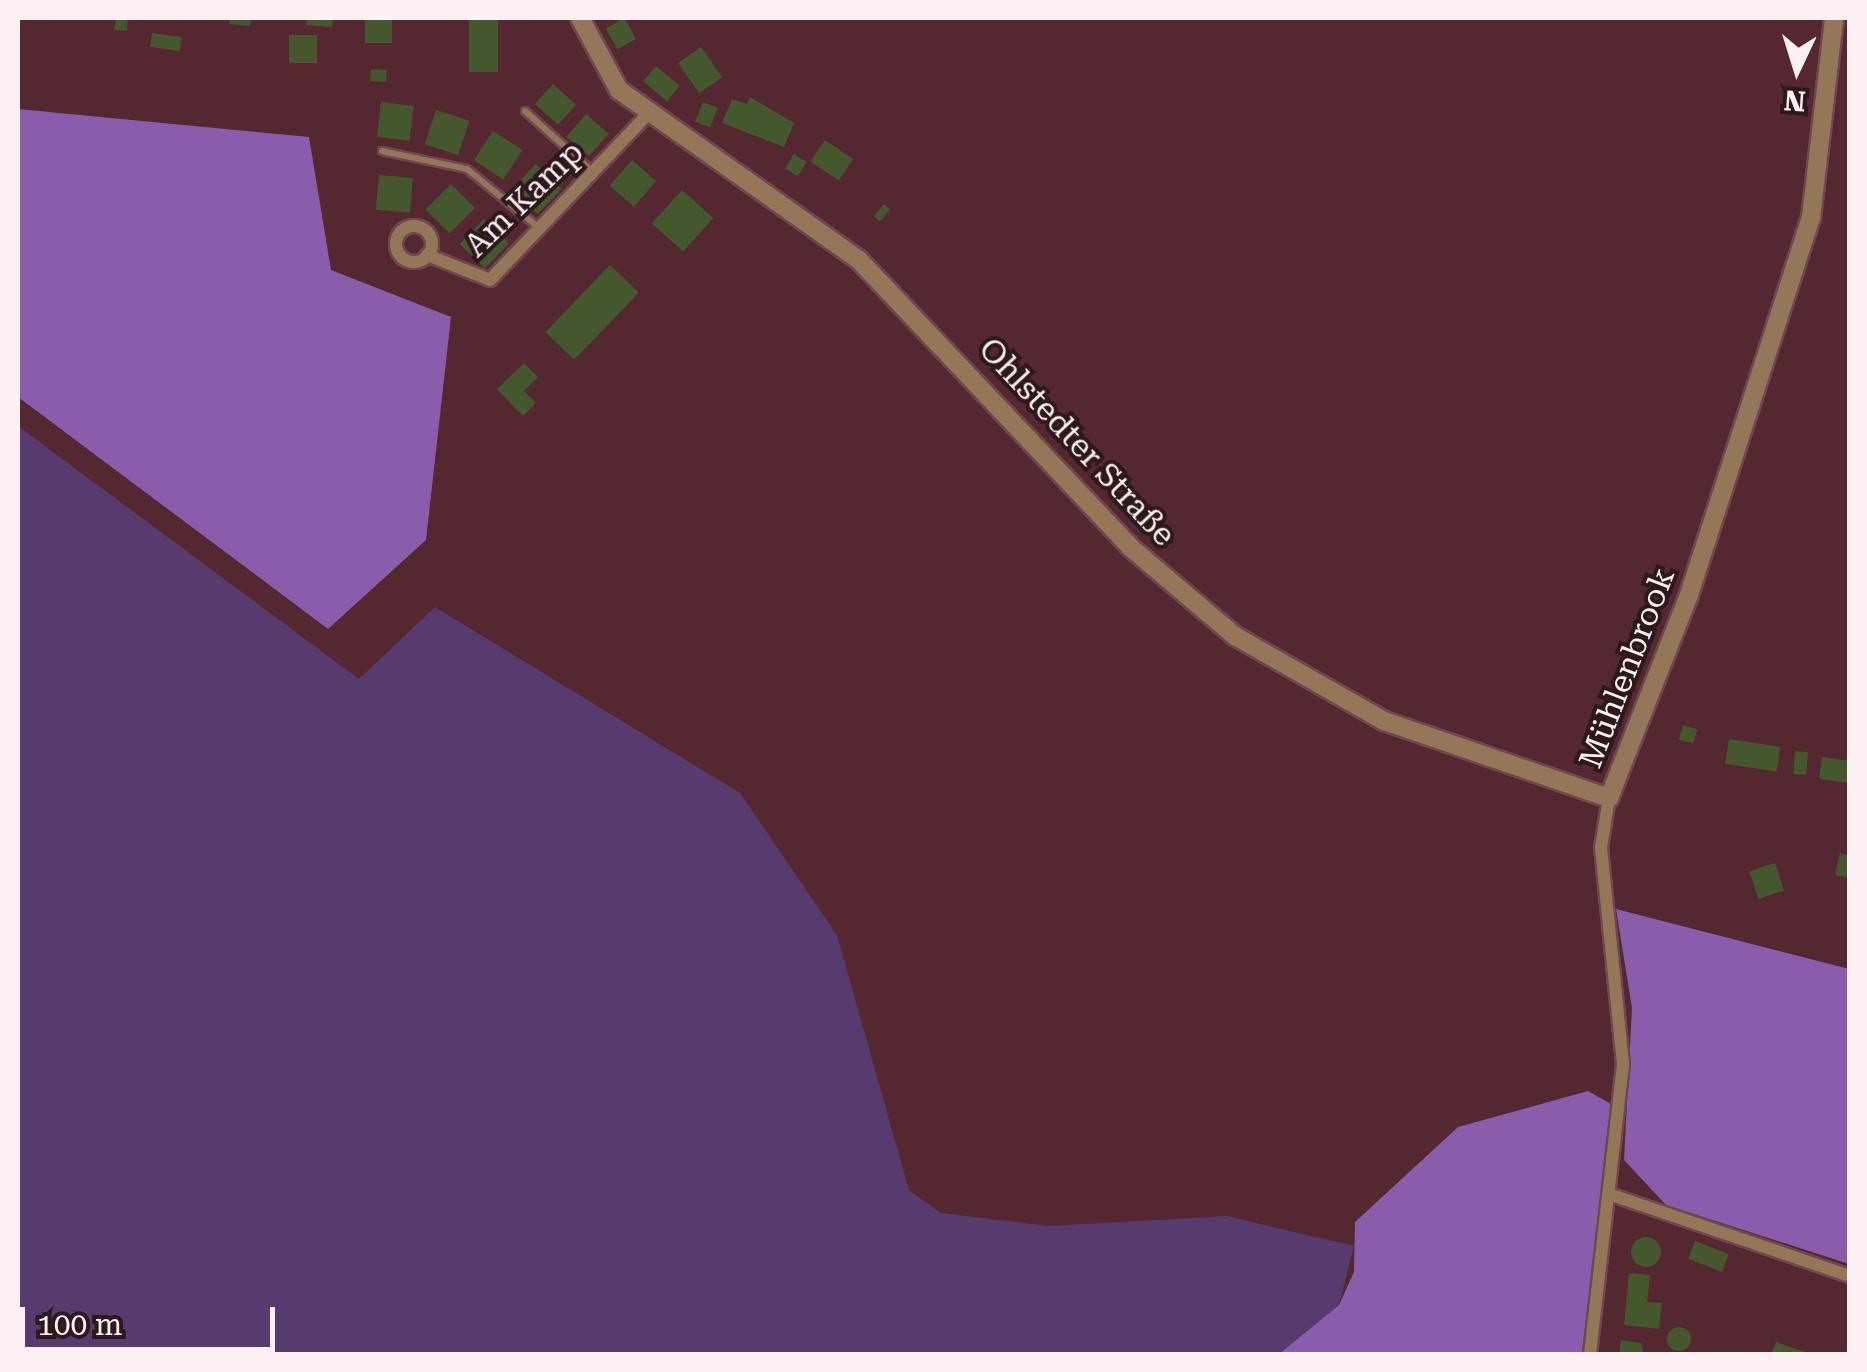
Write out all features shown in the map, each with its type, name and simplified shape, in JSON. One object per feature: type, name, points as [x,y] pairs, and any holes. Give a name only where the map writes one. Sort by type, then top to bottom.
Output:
[{"type":"street","name":"Ohlstedter Straße","points":[[580,18],[604,70],[648,116],[859,260],[1130,547],[1235,636],[1384,721],[1608,798]]},
{"type":"street","name":"Mühlenbrook","points":[[1590,1354],[1612,1194],[1623,1064],[1603,887],[1608,798],[1696,576],[1811,218],[1834,18]]},
{"type":"street","name":"Am Kamp","points":[[428,255],[482,282],[648,116]]},
{"type":"street","points":[[1612,1194],[1850,1276]]},
{"type":"lane","points":[[524,110],[594,172]]},
{"type":"lane","points":[[382,152],[467,169],[540,228]]},
{"type":"shaded area","points":[[18,109],[309,137],[331,270],[451,317],[426,540],[328,629],[18,397]]},
{"type":"shaded area","points":[[18,426],[359,679],[435,607],[740,793],[837,935],[909,1190],[941,1213],[1049,1226],[1227,1216],[1354,1246],[1339,1305],[1279,1354],[18,1354]]},
{"type":"shaded area","points":[[1616,909],[1849,969],[1849,1264],[1666,1205],[1624,1160],[1632,1008]]},
{"type":"shaded area","points":[[1588,1091],[1611,1104],[1622,1134],[1589,1354],[1279,1354],[1339,1305],[1354,1272],[1355,1222],[1458,1127]]},
{"type":"building","points":[[116,18],[128,18],[127,31],[114,30]]},
{"type":"building","points":[[230,18],[251,18],[250,26],[229,24]]},
{"type":"building","points":[[307,18],[333,18],[332,27],[306,25]]},
{"type":"building","points":[[365,18],[392,18],[392,43],[365,43]]},
{"type":"building","points":[[469,18],[498,18],[498,72],[469,72]]},
{"type":"building","points":[[624,18],[636,39],[618,49],[606,28]]},
{"type":"building","points":[[152,33],[182,37],[180,51],[150,47]]},
{"type":"building","points":[[289,35],[317,35],[317,63],[289,63]]},
{"type":"building","points":[[701,47],[722,77],[699,93],[678,63]]},
{"type":"building","points":[[656,66],[680,86],[667,101],[643,81]]},
{"type":"building","points":[[371,69],[387,70],[386,82],[370,81]]},
{"type":"building","points":[[553,84],[576,105],[558,125],[535,104]]},
{"type":"building","points":[[750,97],[794,123],[784,147],[722,123],[732,99],[747,104]]},
{"type":"building","points":[[381,102],[414,106],[409,141],[377,137]]},
{"type":"building","points":[[703,102],[718,108],[710,127],[695,121]]},
{"type":"building","points":[[436,110],[469,121],[458,155],[425,144]]},
{"type":"building","points":[[586,114],[609,134],[589,156],[566,137]]},
{"type":"building","points":[[493,131],[522,150],[503,179],[474,160]]},
{"type":"building","points":[[825,140],[853,159],[839,181],[810,162]]},
{"type":"building","points":[[794,154],[807,162],[798,176],[785,168]]},
{"type":"building","points":[[632,160],[656,181],[634,207],[610,186]]},
{"type":"building","points":[[536,164],[562,189],[538,214],[512,189]]},
{"type":"building","points":[[379,175],[413,178],[410,213],[376,210]]},
{"type":"building","points":[[451,184],[475,208],[450,233],[426,209]]},
{"type":"building","points":[[682,190],[713,218],[683,252],[652,223]]},
{"type":"building","points":[[884,204],[890,209],[880,221],[874,216]]},
{"type":"building","points":[[484,219],[509,243],[485,268],[460,244]]},
{"type":"building","points":[[610,265],[639,293],[574,360],[545,332]]},
{"type":"building","points":[[524,363],[538,377],[524,391],[536,403],[523,416],[497,389]]},
{"type":"building","points":[[1683,725],[1697,729],[1693,744],[1679,739]]},
{"type":"building","points":[[1729,739],[1780,747],[1776,772],[1725,764]]},
{"type":"building","points":[[1795,751],[1808,752],[1806,775],[1793,774]]},
{"type":"building","points":[[1822,757],[1850,761],[1847,783],[1819,779]]},
{"type":"building","points":[[1840,853],[1850,856],[1850,878],[1835,875]]},
{"type":"building","points":[[1775,863],[1784,891],[1758,899],[1749,871]]},
{"type":"building","points":[[1646,1237],[1656,1242],[1661,1252],[1656,1262],[1646,1267],[1636,1262],[1631,1252],[1636,1242]]},
{"type":"building","points":[[1695,1241],[1729,1254],[1722,1272],[1688,1259]]},
{"type":"building","points":[[1629,1273],[1650,1275],[1647,1302],[1662,1303],[1659,1329],[1624,1325]]},
{"type":"building","points":[[1679,1327],[1691,1339],[1679,1351],[1667,1339]]},
{"type":"building","points":[[1621,1340],[1641,1343],[1644,1354],[1619,1354]]},
{"type":"building","points":[[1776,1342],[1811,1354],[1771,1354]]}]
